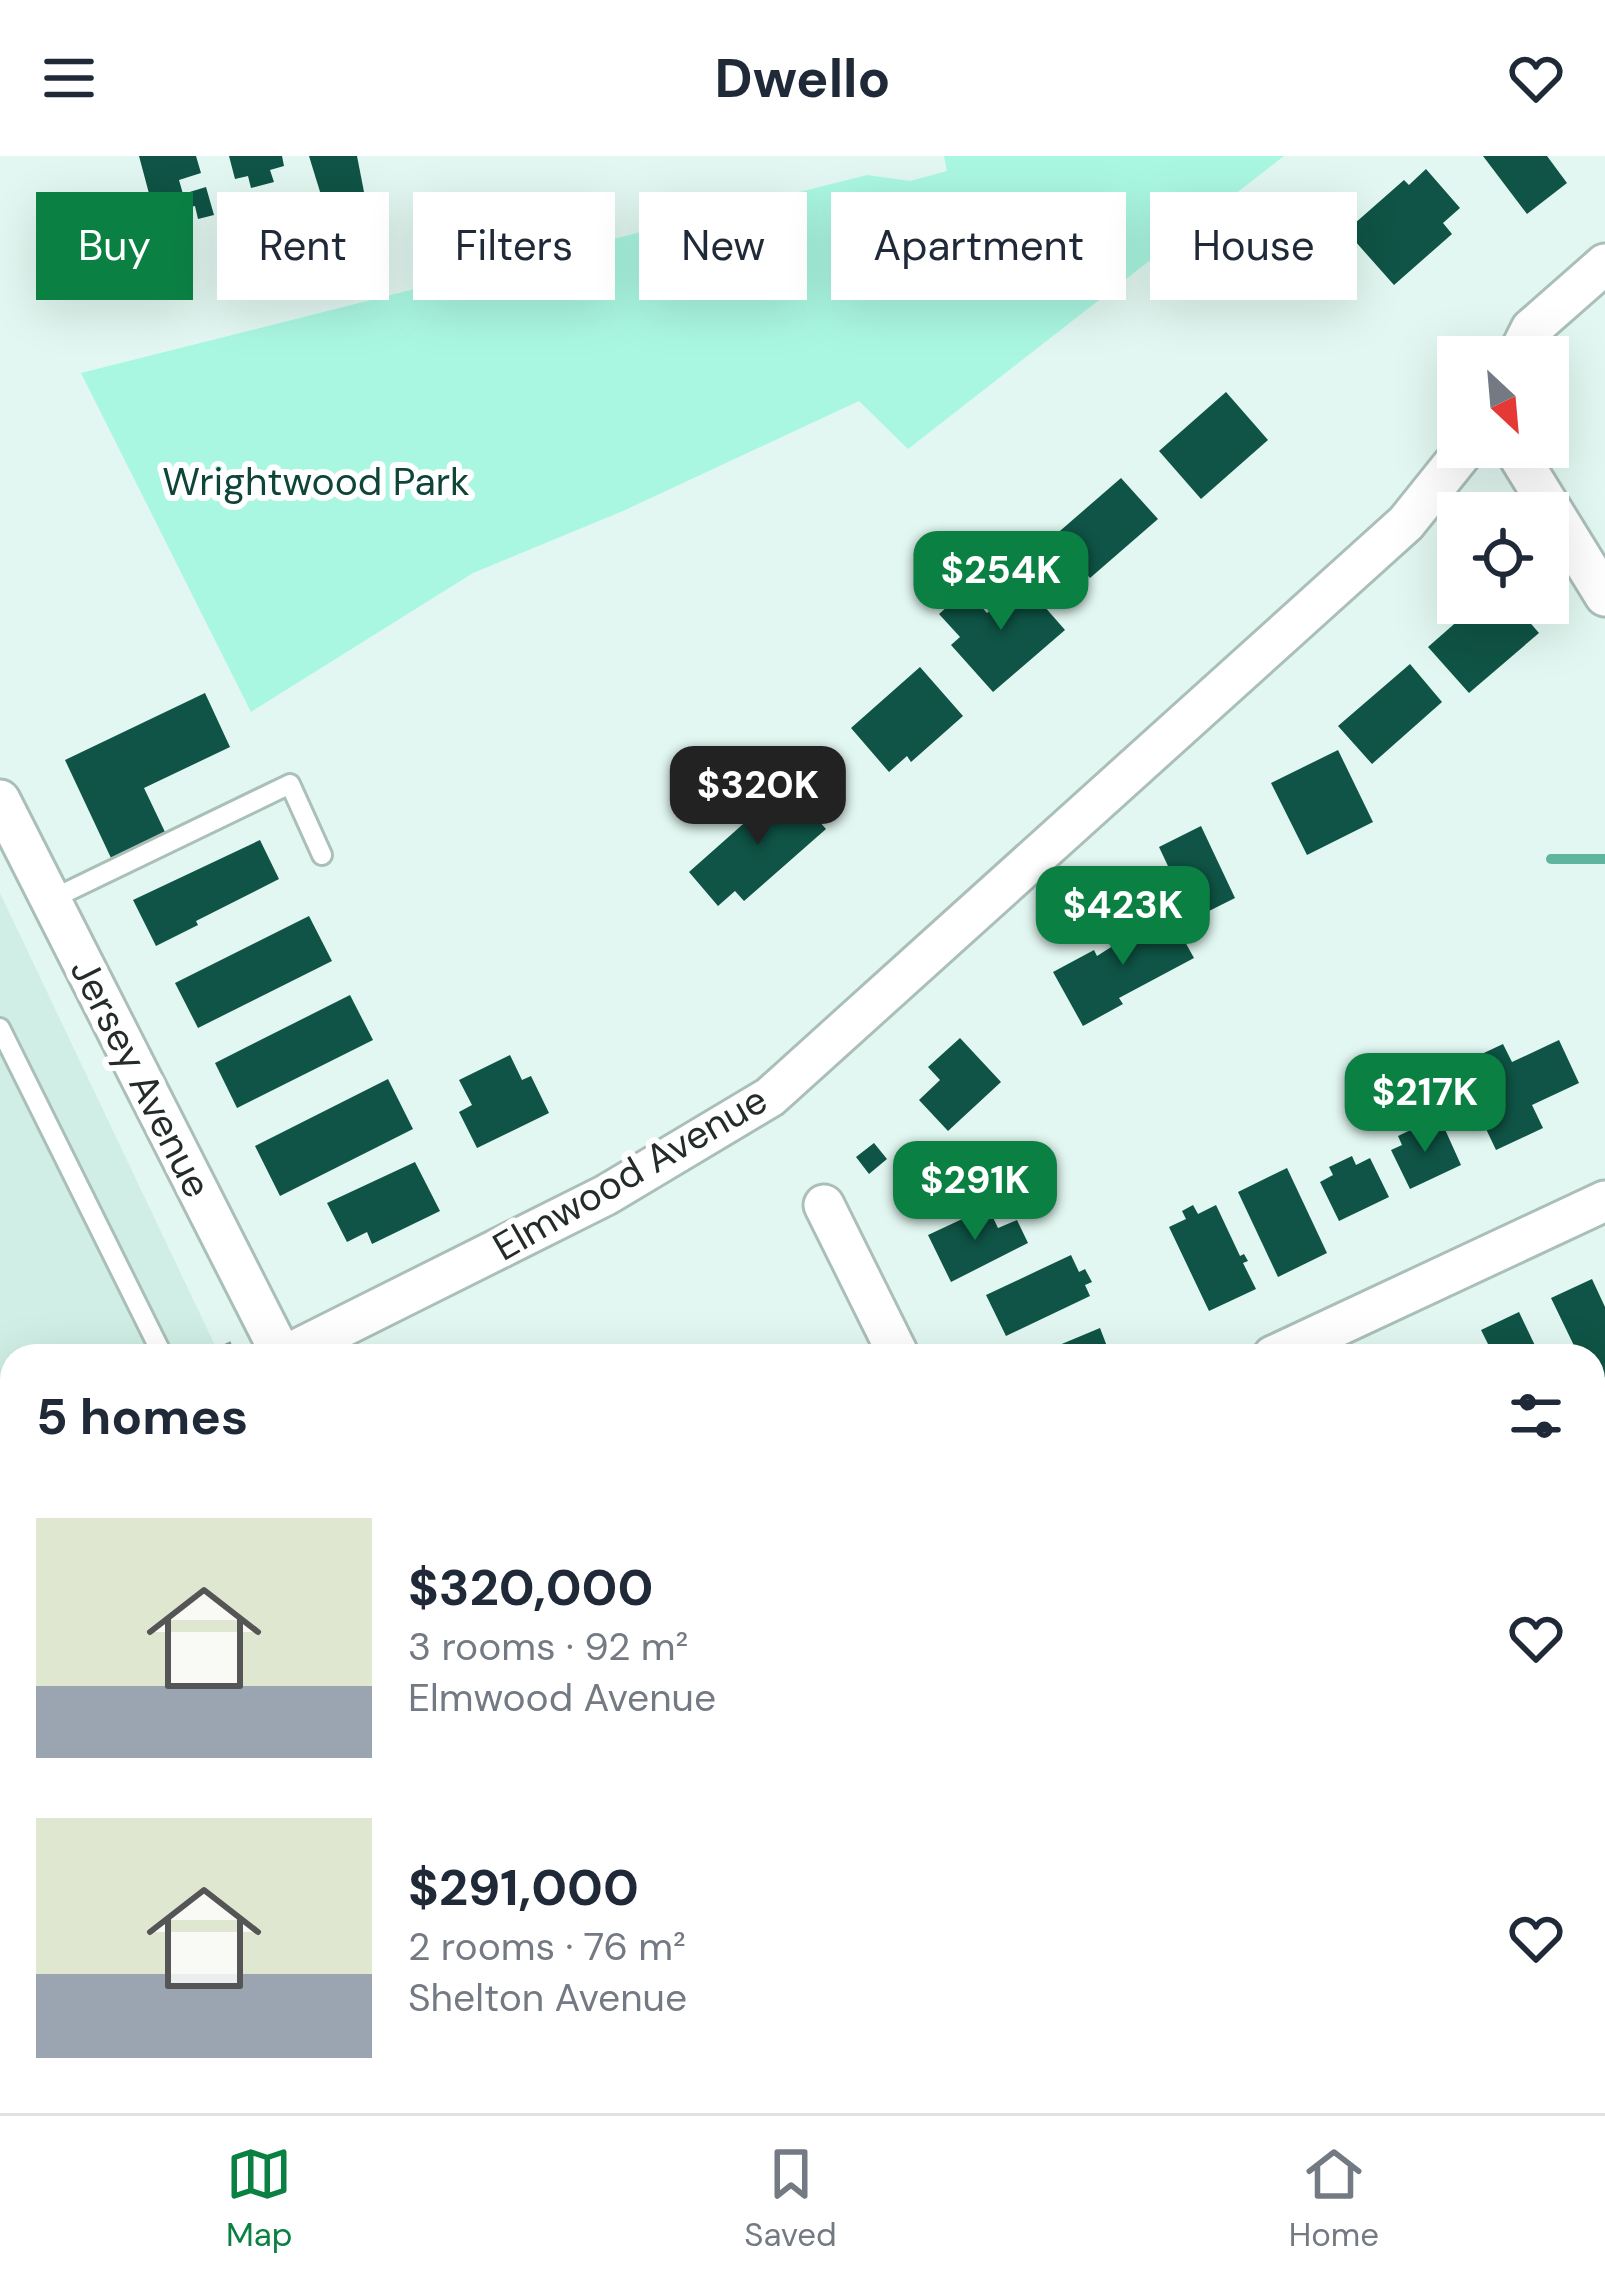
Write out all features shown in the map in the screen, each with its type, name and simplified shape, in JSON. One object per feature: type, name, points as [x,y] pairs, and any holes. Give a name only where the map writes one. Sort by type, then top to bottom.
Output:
[{"type":"street","points":[[1528,336],[1605,263]]},
{"type":"street","name":"Elmwood Avenue","points":[[307,1344],[606,1196],[770,1096],[1406,523],[1450,468]]},
{"type":"street","points":[[1526,468],[1605,596]]},
{"type":"street","name":"Jersey Avenue","points":[[0,800],[277,1344]]},
{"type":"street","points":[[1299,1344],[1605,1201]]},
{"type":"street","points":[[824,1204],[893,1344]]},
{"type":"lane","points":[[50,900],[290,784],[322,855]]},
{"type":"lane","points":[[0,1028],[157,1344]]},
{"type":"shaded area","points":[[0,893],[214,1344],[0,1344]]},
{"type":"green space","name":"Wrightwood Park","points":[[944,156],[1284,156],[1238,192],[1150,192],[1150,260],[1126,279],[1126,192],[831,192],[831,300],[1099,300],[908,449],[859,401],[623,511],[473,573],[251,712],[81,373],[371,300],[389,300],[389,295],[413,289],[413,300],[615,300],[615,238],[639,232],[639,300],[807,300],[807,192],[800,192],[867,175],[910,181],[947,171]]},
{"type":"building","points":[[139,156],[196,156],[201,173],[179,180],[182,192],[149,192]]},
{"type":"building","points":[[229,156],[282,156],[284,166],[270,170],[274,182],[251,188],[248,176],[235,179]]},
{"type":"building","points":[[309,156],[357,156],[364,192],[320,192]]},
{"type":"building","points":[[1483,156],[1547,156],[1567,183],[1527,214]]},
{"type":"building","points":[[1426,169],[1460,208],[1443,223],[1452,234],[1394,285],[1357,243],[1357,221],[1404,180],[1409,185]]},
{"type":"building","points":[[206,187],[214,215],[198,219],[190,192]]},
{"type":"building","points":[[1226,392],[1268,440],[1201,499],[1159,451]]},
{"type":"building","points":[[1121,478],[1158,519],[1090,578],[1053,537]]},
{"type":"building","points":[[1023,582],[1065,630],[993,692],[951,645],[960,637],[939,614],[966,590],[987,613]]},
{"type":"building","points":[[1454,624],[1531,624],[1539,633],[1469,693],[1428,647]]},
{"type":"building","points":[[1410,664],[1442,702],[1372,764],[1338,726]]},
{"type":"building","points":[[920,667],[963,716],[911,762],[907,756],[889,772],[851,728]]},
{"type":"building","points":[[205,693],[230,747],[144,788],[165,832],[111,858],[65,760]]},
{"type":"building","points":[[1338,750],[1373,822],[1307,855],[1271,783]]},
{"type":"building","points":[[787,785],[826,829],[744,901],[735,891],[718,906],[689,872]]},
{"type":"building","points":[[1201,826],[1235,898],[1193,919],[1159,847]]},
{"type":"building","points":[[260,840],[279,879],[156,946],[133,900]]},
{"type":"building","points":[[1168,911],[1194,958],[1119,998],[1123,1004],[1083,1026],[1053,972],[1094,950],[1097,956]]},
{"type":"building","points":[[309,916],[332,961],[198,1028],[175,983]]},
{"type":"building","points":[[350,995],[373,1040],[237,1108],[215,1063]]},
{"type":"building","points":[[960,1038],[1001,1082],[948,1131],[919,1100],[940,1080],[928,1067]]},
{"type":"building","points":[[1559,1040],[1579,1083],[1532,1105],[1543,1128],[1496,1150],[1456,1066],[1503,1044],[1512,1062]]},
{"type":"building","points":[[510,1055],[522,1080],[531,1076],[549,1113],[477,1148],[459,1112],[472,1105],[459,1080]]},
{"type":"building","points":[[388,1079],[413,1129],[280,1196],[255,1146]]},
{"type":"building","points":[[1423,1124],[1427,1133],[1443,1125],[1461,1165],[1410,1189],[1391,1150],[1402,1145],[1398,1136]]},
{"type":"building","points":[[874,1143],[887,1159],[869,1174],[856,1157]]},
{"type":"building","points":[[1352,1156],[1356,1165],[1370,1158],[1389,1197],[1339,1221],[1320,1182],[1333,1175],[1329,1167]]},
{"type":"building","points":[[415,1162],[440,1211],[372,1244],[367,1232],[347,1242],[327,1203]]},
{"type":"building","points":[[1287,1168],[1327,1253],[1278,1277],[1238,1192]]},
{"type":"building","points":[[1193,1205],[1198,1214],[1216,1205],[1240,1256],[1244,1254],[1248,1261],[1243,1263],[1256,1289],[1209,1311],[1169,1227],[1186,1219],[1182,1211]]},
{"type":"building","points":[[988,1207],[998,1228],[1017,1220],[1028,1243],[951,1282],[928,1235]]},
{"type":"building","points":[[1071,1255],[1079,1272],[1085,1269],[1092,1282],[1085,1285],[1090,1296],[1006,1336],[986,1295]]},
{"type":"building","points":[[1592,1279],[1605,1307],[1605,1344],[1573,1344],[1551,1298]]},
{"type":"building","points":[[1519,1312],[1534,1344],[1488,1344],[1481,1330]]},
{"type":"building","points":[[1100,1328],[1106,1344],[1062,1344]]},
{"type":"waterway","points":[[1551,859],[1605,859]]}]
